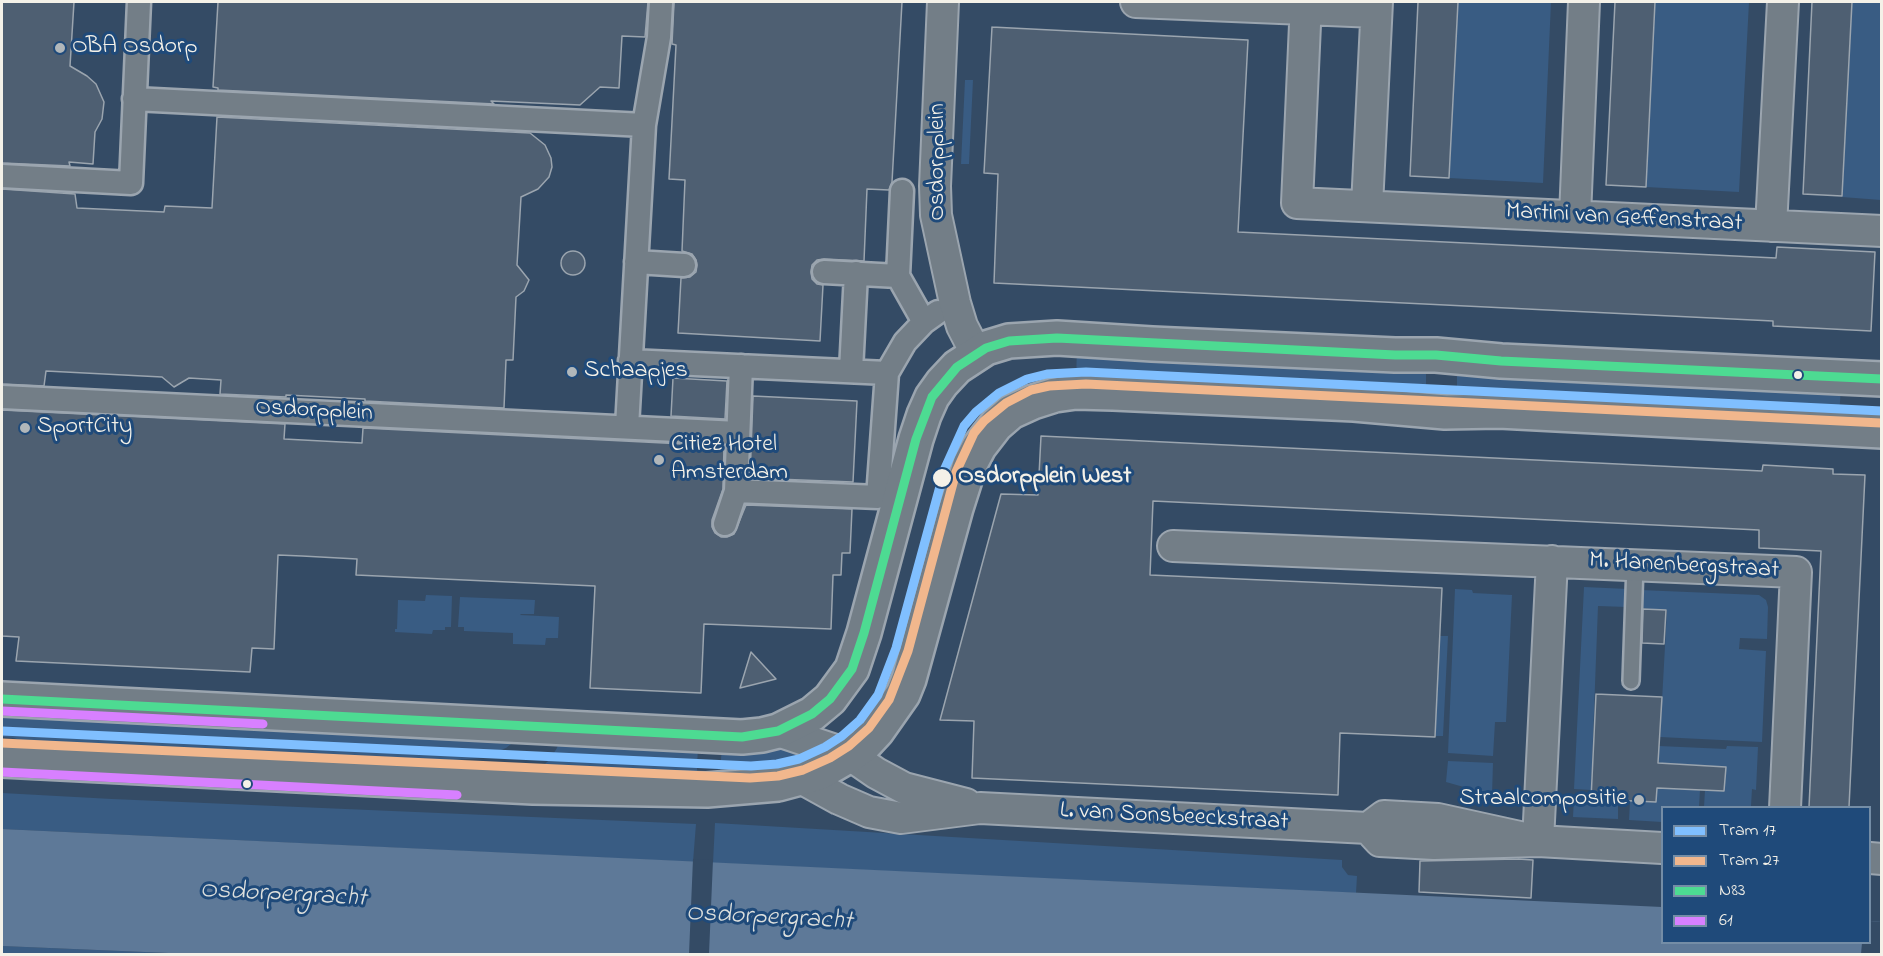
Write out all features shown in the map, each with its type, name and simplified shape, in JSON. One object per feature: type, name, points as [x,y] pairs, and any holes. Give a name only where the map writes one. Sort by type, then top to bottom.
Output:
[{"type":"street","points":[[2,176],[131,183],[139,2]]},
{"type":"street","points":[[627,427],[644,125],[659,37],[661,2]]},
{"type":"street","name":"Osdorpplein","points":[[943,2],[935,179],[936,215],[955,303],[962,326],[976,353]]},
{"type":"street","points":[[1136,2],[1376,7],[1367,206]]},
{"type":"street","points":[[1575,216],[1584,2]]},
{"type":"street","points":[[1771,226],[1783,2]]},
{"type":"street","name":"Martini van Geffenstraat","points":[[1306,5],[1297,202],[1881,231]]},
{"type":"street","points":[[134,99],[644,125]]},
{"type":"street","name":"Osdorpplein","points":[[898,276],[902,191]]},
{"type":"street","points":[[636,262],[684,265]]},
{"type":"street","points":[[736,491],[878,497],[886,373],[905,342],[931,317],[898,276],[824,272]]},
{"type":"street","points":[[851,371],[856,273]]},
{"type":"street","points":[[2,699],[742,737],[778,731],[812,714],[830,699],[852,669],[924,415],[942,383],[957,367],[976,353],[1009,341],[1057,338],[1395,355],[1436,355],[1501,361],[1881,379]]},
{"type":"street","points":[[630,361],[886,373]]},
{"type":"street","points":[[724,524],[736,491],[741,366]]},
{"type":"street","points":[[2,760],[533,787],[707,790],[778,784],[819,773],[864,745],[877,731],[903,694],[970,464],[987,435],[996,424],[1019,408],[1055,395],[1094,392],[1354,404],[1445,412],[1499,411],[1881,430]]},
{"type":"street","name":"Osdorpplein","points":[[2,397],[738,433]]},
{"type":"street","name":"M. Hanenbergstraat","points":[[1173,546],[1796,572],[1785,806]]},
{"type":"street","points":[[1538,842],[1552,561]]},
{"type":"street","name":"L. van Sonsbeeckstraat","points":[[778,731],[850,755],[876,774],[904,788],[980,808]]},
{"type":"street","name":"L. van Sonsbeeckstraat","points":[[801,778],[839,799],[870,812],[901,818],[980,808],[1368,828],[1384,816],[1438,819],[1538,842],[1661,848]]},
{"type":"lane","points":[[1631,681],[1635,565]]},
{"type":"shaded area","points":[[1458,2],[1551,2],[1543,183],[1449,178]]},
{"type":"shaded area","points":[[1655,2],[1749,2],[1739,192],[1646,187]]},
{"type":"shaded area","points":[[1852,2],[1881,2],[1881,200],[1842,197]]},
{"type":"shaded area","points":[[965,80],[973,80],[969,164],[961,164]]},
{"type":"shaded area","points":[[1077,345],[1426,371],[1428,404],[1076,384]]},
{"type":"shaded area","points":[[1457,372],[1841,385],[1839,419],[1453,405],[1453,395],[1457,394]]},
{"type":"shaded area","points":[[1584,587],[1628,589],[1627,607],[1598,606],[1591,790],[1574,789]]},
{"type":"shaded area","points":[[1455,589],[1472,590],[1473,593],[1512,595],[1506,722],[1495,722],[1493,756],[1448,753]]},
{"type":"shaded area","points":[[1640,590],[1759,595],[1766,600],[1768,607],[1767,639],[1740,638],[1739,649],[1766,651],[1762,742],[1660,737],[1667,610],[1639,608]]},
{"type":"shaded area","points":[[426,595],[452,596],[451,627],[445,627],[445,630],[433,630],[432,634],[395,632],[398,600],[425,601]]},
{"type":"shaded area","points":[[460,597],[535,600],[534,614],[520,615],[559,617],[558,638],[546,638],[545,645],[513,644],[513,633],[464,631],[464,627],[458,627]]},
{"type":"shaded area","points":[[1440,636],[1448,636],[1443,736],[1435,736]]},
{"type":"shaded area","points":[[2,711],[520,737],[506,748],[481,758],[453,760],[364,756],[363,768],[37,746],[14,738],[2,737]]},
{"type":"shaded area","points":[[560,736],[698,744],[697,772],[534,775],[550,759],[557,748]]},
{"type":"shaded area","points":[[722,745],[784,749],[816,757],[811,766],[720,773]]},
{"type":"shaded area","points":[[1659,746],[1726,749],[1727,746],[1758,747],[1756,790],[1752,789],[1751,806],[1704,806],[1705,790],[1724,791],[1725,767],[1659,763]]},
{"type":"shaded area","points":[[1448,761],[1493,763],[1492,795],[1446,782]]},
{"type":"shaded area","points":[[1657,788],[1700,790],[1699,806],[1661,806],[1661,822],[1629,820],[1630,801],[1656,802]]},
{"type":"shaded area","points":[[2,793],[696,824],[693,862],[2,829]]},
{"type":"shaded area","points":[[1574,798],[1618,800],[1618,819],[1573,817]]},
{"type":"shaded area","points":[[715,823],[1342,860],[1342,867],[1348,875],[1357,876],[1356,893],[713,863]]},
{"type":"shaded area","points":[[2,946],[192,954],[2,954]]},
{"type":"water","name":"Osdorpergracht","points":[[2,829],[1661,907],[1661,944],[1871,944],[1871,921],[1882,922],[1881,954],[192,954],[2,946]]},
{"type":"pier","points":[[693,859],[713,860],[709,954],[689,954]]},
{"type":"pier","points":[[1871,921],[1881,922],[1881,954],[1861,954],[1862,944],[1871,944]]},
{"type":"building","points":[[2,2],[74,2],[70,66],[96,84],[104,102],[102,119],[95,132],[93,164],[69,162],[70,166],[2,163]]},
{"type":"building","points":[[218,2],[648,2],[645,37],[622,36],[619,88],[600,87],[580,105],[491,101],[494,104],[218,90],[213,87]]},
{"type":"building","points":[[674,2],[902,2],[892,182],[889,190],[867,189],[864,261],[824,259],[817,260],[812,265],[812,279],[817,284],[823,285],[820,341],[678,333],[681,278],[690,277],[696,272],[697,265],[692,254],[682,251],[685,180],[669,179],[676,45],[672,44]]},
{"type":"building","points":[[1418,2],[1458,2],[1449,178],[1410,176]]},
{"type":"building","points":[[1615,2],[1655,2],[1646,187],[1606,185]]},
{"type":"building","points":[[1812,2],[1852,2],[1842,196],[1803,194]]},
{"type":"building","points":[[992,27],[1248,40],[1238,232],[1776,258],[1777,247],[1875,252],[1871,331],[1773,326],[1773,321],[994,283],[998,174],[984,173]]},
{"type":"building","points":[[217,117],[530,133],[545,145],[551,158],[552,167],[549,177],[538,189],[521,197],[517,265],[529,280],[524,291],[516,297],[513,360],[506,360],[504,408],[286,395],[286,397],[220,394],[221,380],[189,378],[174,387],[162,377],[46,371],[44,386],[2,384],[2,189],[75,194],[77,208],[164,212],[165,206],[212,208]]},
{"type":"building","points":[[573,251],[578,252],[584,258],[584,268],[578,274],[573,275],[568,274],[562,268],[561,263],[562,258],[568,252]]},
{"type":"building","points":[[673,378],[727,381],[725,419],[671,416]]},
{"type":"building","points":[[753,396],[857,401],[853,482],[750,478]]},
{"type":"building","points":[[2,410],[285,424],[284,439],[341,442],[362,443],[363,428],[724,446],[723,489],[712,520],[715,533],[721,537],[734,534],[746,505],[852,509],[850,553],[842,553],[841,575],[833,575],[831,629],[704,624],[701,693],[590,688],[595,586],[356,575],[357,559],[302,556],[278,555],[274,649],[252,648],[250,672],[16,661],[19,637],[2,636]]},
{"type":"building","points":[[1041,436],[1762,471],[1763,465],[1833,469],[1833,474],[1865,475],[1849,806],[1809,806],[1821,551],[1759,548],[1759,530],[1153,501],[1150,575],[1442,588],[1435,737],[1340,733],[1338,795],[972,778],[974,721],[940,720],[1001,494],[1038,495]]},
{"type":"building","points":[[1643,609],[1666,610],[1664,644],[1642,643]]},
{"type":"building","points":[[751,652],[776,679],[740,688]]},
{"type":"building","points":[[1596,694],[1662,697],[1658,763],[1726,767],[1724,791],[1657,788],[1656,802],[1591,799]]},
{"type":"building","points":[[1533,860],[1531,898],[1419,892],[1420,861]]},
{"type":"tram line","name":"17","points":[[2,731],[751,766],[799,759],[842,736],[860,720],[878,695],[896,648],[945,468],[964,426],[976,412],[999,393],[1027,379],[1047,374],[1086,372],[1882,411]]},
{"type":"tram line","name":"27","points":[[2,743],[750,778],[778,776],[803,770],[830,758],[849,746],[869,728],[889,700],[908,651],[956,472],[974,433],[984,421],[1006,403],[1031,390],[1049,386],[1086,384],[1881,423]]},
{"type":"transit line","name":"N83","points":[[2,699],[742,737],[778,731],[812,714],[830,699],[852,669],[864,633],[916,439],[932,397],[957,367],[986,348],[1009,341],[1057,338],[1395,355],[1436,355],[1501,361],[1882,379]]},
{"type":"transit line","name":"61","points":[[2,711],[263,724]]},
{"type":"transit line","name":"61","points":[[2,772],[457,795]]},
{"type":"place","name":"OBA Osdorp","points":[[60,48]]},
{"type":"place","name":"Schaapjes","points":[[572,372]]},
{"type":"place","name":"SportCity","points":[[25,428]]},
{"type":"place","name":"Citiez Hotel Amsterdam","points":[[659,460]]},
{"type":"place","name":"Osdorpplein West","points":[[942,478]]},
{"type":"place","name":"Straalcompositie","points":[[1639,800]]}]
